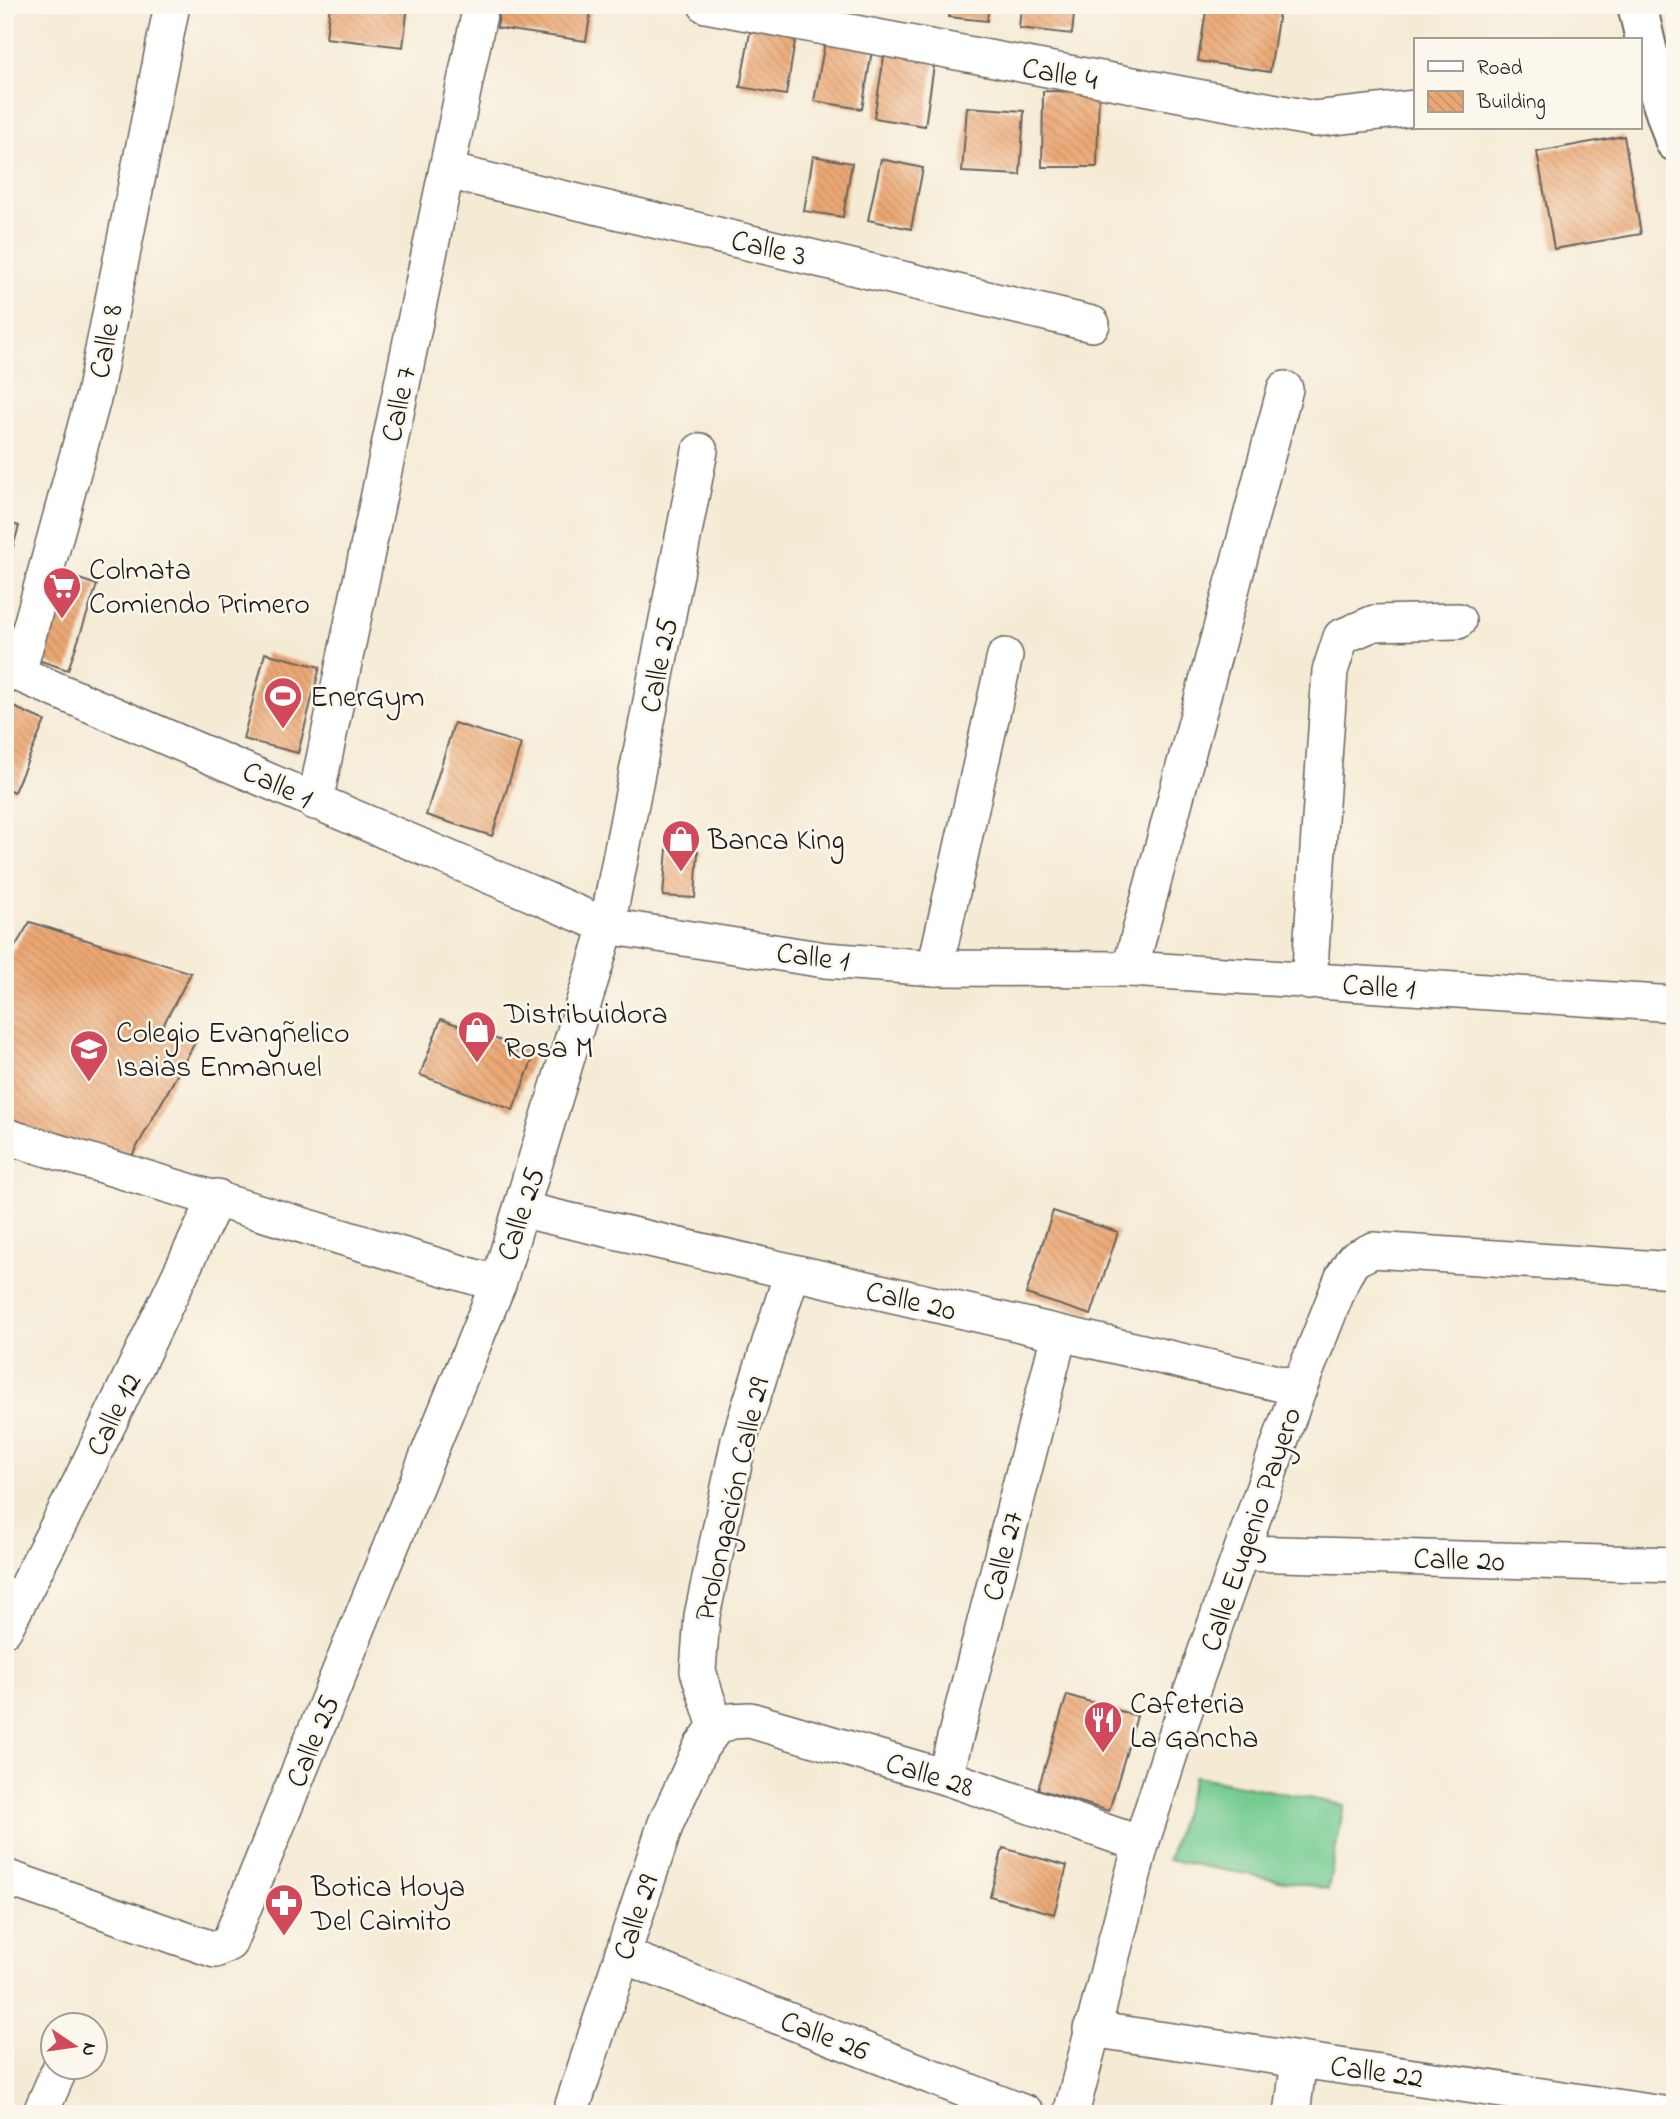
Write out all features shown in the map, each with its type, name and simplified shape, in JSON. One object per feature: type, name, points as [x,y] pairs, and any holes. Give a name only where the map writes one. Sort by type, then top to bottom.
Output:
[{"type":"main road","points":[[1637,5],[1641,38]]},
{"type":"main road","points":[[1642,44],[1647,83],[1675,142]]},
{"type":"street","name":"Calle 8","points":[[12,671],[94,395],[173,5]]},
{"type":"street","name":"Calle 7","points":[[315,802],[481,5]]},
{"type":"street","name":"Calle 4","points":[[706,5],[1314,119],[1414,108]]},
{"type":"street","name":"Calle 3","points":[[447,171],[1092,324]]},
{"type":"street","points":[[1130,970],[1285,389]]},
{"type":"street","name":"Calle 25","points":[[5,1877],[215,1950],[229,1943],[498,1284],[523,1210],[607,926],[700,451]]},
{"type":"street","points":[[1309,982],[1330,671],[1341,637],[1374,624],[1458,621]]},
{"type":"street","points":[[935,968],[1005,656]]},
{"type":"street","name":"Calle 1","points":[[12,671],[202,750],[315,802],[607,926],[825,960],[935,968],[1130,970],[1675,1004]]},
{"type":"street","points":[[5,1136],[217,1197],[498,1284]]},
{"type":"street","name":"Calle 12","points":[[5,1628],[80,1483],[217,1197]]},
{"type":"street","name":"Calle 20","points":[[523,1210],[1059,1335],[1300,1388]]},
{"type":"street","name":"Calle Eugenio Payero","points":[[1071,2114],[1141,1844],[1173,1744],[1300,1388],[1343,1277],[1353,1260],[1373,1250],[1675,1270]]},
{"type":"street","name":"Prolongación Calle 29","points":[[716,1727],[698,1671],[702,1616],[739,1440],[792,1273]]},
{"type":"street","name":"Calle 27","points":[[945,1777],[1059,1335]]},
{"type":"street","name":"Calle 20","points":[[1243,1553],[1675,1564]]},
{"type":"street","name":"Calle 28","points":[[716,1727],[732,1721],[750,1720],[945,1777],[1141,1844]]},
{"type":"street","name":"Calle 29","points":[[570,2114],[666,1823],[701,1747],[716,1727]]},
{"type":"street","name":"Calle 26","points":[[622,1955],[1027,2114]]},
{"type":"street","name":"Calle 22","points":[[1091,2029],[1299,2060],[1533,2104],[1663,2114]]},
{"type":"street","points":[[1292,2114],[1299,2060]]},
{"type":"street","points":[[40,2114],[55,2080]]},
{"type":"green space","points":[[1194,1776],[1344,1805],[1328,1889],[1168,1860]]},
{"type":"building","points":[[330,5],[408,5],[403,47],[326,38]]},
{"type":"building","points":[[500,5],[592,5],[586,41],[497,28]]},
{"type":"building","points":[[950,5],[989,5],[987,21],[949,17]]},
{"type":"building","points":[[1021,5],[1075,5],[1072,34],[1019,28]]},
{"type":"building","points":[[1207,5],[1280,5],[1270,72],[1198,61]]},
{"type":"building","points":[[753,16],[798,24],[786,95],[740,87]]},
{"type":"building","points":[[827,31],[874,39],[862,109],[814,101]]},
{"type":"building","points":[[886,44],[936,52],[925,126],[874,118]]},
{"type":"building","points":[[1043,91],[1099,92],[1097,167],[1042,167]]},
{"type":"building","points":[[967,107],[1024,111],[1020,175],[962,172]]},
{"type":"building","points":[[1624,136],[1641,234],[1554,249],[1537,152]]},
{"type":"building","points":[[813,156],[852,163],[843,217],[804,211]]},
{"type":"building","points":[[881,159],[923,168],[911,229],[868,220]]},
{"type":"building","points":[[5,522],[19,526],[6,571],[5,570]]},
{"type":"building","name":"Colmata Comiendo Primero","points":[[55,571],[97,585],[68,670],[26,656]]},
{"type":"building","points":[[265,653],[320,667],[298,753],[243,739]]},
{"type":"building","points":[[5,703],[45,721],[14,792],[5,788]]},
{"type":"building","points":[[454,723],[521,744],[492,836],[426,815]]},
{"type":"building","name":"Banca King","points":[[667,849],[698,851],[695,898],[663,896]]},
{"type":"building","name":"Colegio Evangñelico Isaias Enmanuel","points":[[30,922],[191,973],[161,1029],[197,1039],[129,1161],[5,1126],[5,963]]},
{"type":"building","name":"Distribuidora Rosa M","points":[[441,1019],[535,1053],[513,1110],[420,1075]]},
{"type":"building","points":[[1053,1211],[1118,1232],[1091,1315],[1026,1294]]},
{"type":"building","points":[[1067,1695],[1137,1716],[1109,1811],[1038,1789]]},
{"type":"building","points":[[1003,1848],[1067,1866],[1054,1914],[990,1896]]},
{"type":"place","name":"Colmata Comiendo Primero","points":[[62,620]]},
{"type":"place","name":"EnerGym","points":[[283,730]]},
{"type":"place","name":"Banca King","points":[[681,873]]},
{"type":"place","name":"Distribuidora Rosa M","points":[[477,1064]]},
{"type":"place","name":"Colegio Evangñelico Isaias Enmanuel","points":[[89,1083]]},
{"type":"place","name":"Cafeteria La Gancha","points":[[1103,1754]]},
{"type":"place","name":"Botica Hoya Del Caimito","points":[[284,1937]]}]
